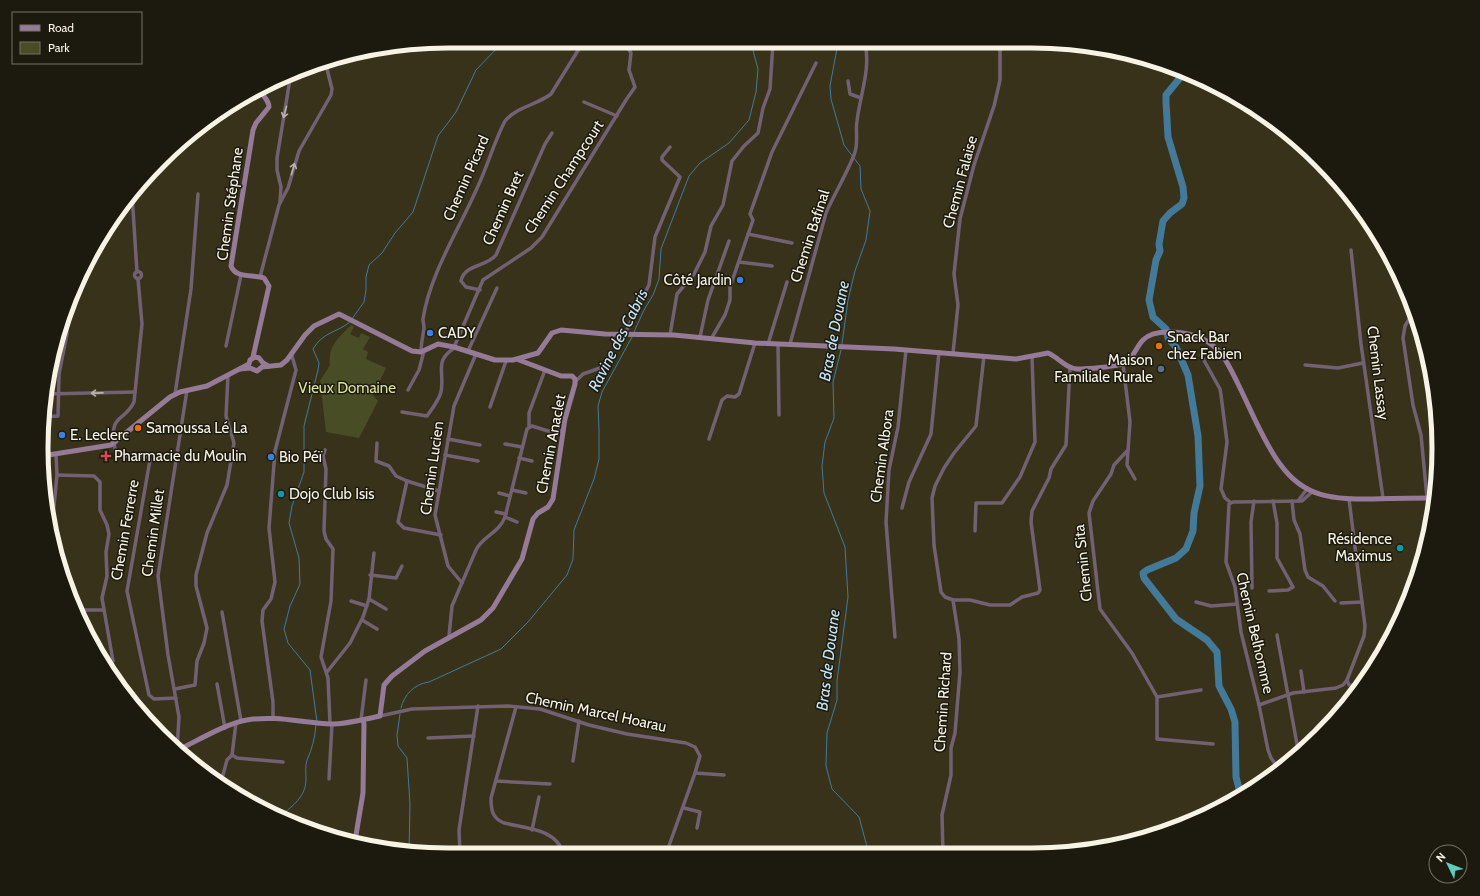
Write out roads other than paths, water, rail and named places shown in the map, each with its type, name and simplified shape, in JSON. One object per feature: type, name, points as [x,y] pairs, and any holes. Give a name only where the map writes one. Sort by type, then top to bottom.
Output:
[{"type":"main road","name":"Chemin Stéphane","points":[[260,277],[240,275],[235,272],[231,266],[251,137],[254,126],[269,107],[268,101],[263,94]]},
{"type":"main road","points":[[48,455],[98,448],[114,443],[175,394],[207,386],[240,369],[250,366],[255,355],[269,293],[268,283],[260,277]]},
{"type":"main road","points":[[250,366],[257,371],[265,365],[281,364],[292,356],[305,335],[314,326],[339,314],[386,340],[412,351],[422,351],[438,344],[455,347],[495,360],[506,361],[518,360],[538,353],[551,335],[556,331],[626,335],[670,335],[768,344],[906,350],[1016,359],[1048,353],[1070,367],[1079,369],[1124,364],[1130,360],[1144,338],[1156,334],[1178,332],[1191,334],[1203,339],[1211,344],[1226,359],[1277,460],[1291,477],[1309,491],[1325,497],[1349,500],[1427,498]]},
{"type":"main road","points":[[255,355],[265,365]]},
{"type":"main road","name":"Chemin Anaclet","points":[[380,716],[383,689],[387,681],[425,651],[449,636],[473,625],[487,614],[517,568],[525,552],[533,519],[538,513],[548,507],[553,499],[563,431],[576,381],[572,376],[561,376],[518,360]]},
{"type":"main road","points":[[183,748],[238,722],[273,717],[331,724],[380,716]]},
{"type":"main road","points":[[356,837],[363,793],[364,724],[362,720]]},
{"type":"street","name":"Chemin Picard","points":[[408,390],[419,370],[422,351],[421,339],[424,328],[423,318],[437,273],[451,244],[458,225],[479,186],[505,121],[511,115],[543,100],[551,94],[580,48]]},
{"type":"street","name":"Chemin Champcourt","points":[[402,412],[427,416],[441,393],[440,375],[443,358],[455,347],[486,277],[505,267],[531,248],[542,237],[635,87],[629,70],[632,53],[628,48]]},
{"type":"street","points":[[670,335],[677,294],[694,274],[706,252],[711,226],[723,205],[732,161],[744,146],[758,134],[763,108],[770,88],[773,48]]},
{"type":"street","name":"Chemin Bafinal","points":[[790,344],[826,213],[855,154],[857,141],[857,119],[867,57],[866,48]]},
{"type":"street","name":"Chemin Falaise","points":[[952,353],[958,305],[954,274],[960,219],[974,164],[997,94],[1000,80],[1000,48]]},
{"type":"street","points":[[711,339],[725,315],[730,300],[730,287],[753,220],[750,214],[772,152],[816,63]]},
{"type":"street","points":[[279,205],[288,188],[299,151],[331,95],[332,89],[326,67]]},
{"type":"street","points":[[260,277],[279,205],[281,187],[277,170],[277,158],[290,80]]},
{"type":"street","points":[[848,80],[850,94],[861,98]]},
{"type":"street","points":[[584,102],[617,116]]},
{"type":"street","name":"Chemin Bret","points":[[480,290],[464,285],[461,280],[462,275],[469,269],[489,261],[496,255],[545,144],[552,133]]},
{"type":"street","points":[[626,335],[649,285],[655,237],[680,177],[662,160],[662,156],[670,147]]},
{"type":"street","points":[[175,394],[190,294],[198,194]]},
{"type":"street","points":[[114,443],[112,432],[114,425],[132,406],[135,392],[142,324],[138,279],[141,277],[141,274],[137,272],[133,202]]},
{"type":"street","points":[[748,234],[792,243]]},
{"type":"street","points":[[700,337],[708,300],[729,241]]},
{"type":"street","name":"Chemin Lassay","points":[[1350,250],[1363,363],[1383,498]]},
{"type":"street","points":[[739,262],[772,266]]},
{"type":"street","points":[[226,346],[240,275]]},
{"type":"street","points":[[768,344],[786,282]]},
{"type":"street","points":[[468,351],[497,288]]},
{"type":"street","points":[[1410,317],[1405,326],[1403,338],[1413,405],[1421,435],[1427,498]]},
{"type":"street","points":[[49,417],[58,416],[59,374],[67,334],[67,327]]},
{"type":"street","points":[[709,439],[722,400],[726,396],[735,397],[739,394],[755,343]]},
{"type":"street","points":[[778,344],[779,414]]},
{"type":"street","name":"Chemin Albora","points":[[895,637],[886,522],[889,470],[898,427],[906,350]]},
{"type":"street","points":[[902,508],[909,482],[931,434],[939,352]]},
{"type":"street","name":"Chemin Lucien","points":[[462,583],[448,566],[435,515],[454,406],[476,354]]},
{"type":"street","points":[[1201,355],[1220,389],[1227,442],[1221,488],[1225,498],[1232,502],[1298,501],[1305,499],[1309,491]]},
{"type":"street","points":[[273,717],[262,615],[271,599],[275,582],[269,528],[275,451],[296,370],[292,356]]},
{"type":"street","points":[[984,356],[976,426],[944,468],[935,486],[932,498],[934,545],[941,592],[945,597],[952,600],[970,600],[990,605],[1010,605],[1022,597],[1038,593],[1040,590],[1031,522],[1032,510],[1056,458],[1066,445],[1070,367]]},
{"type":"street","points":[[975,531],[976,503],[1002,503],[1020,478],[1035,442],[1032,357]]},
{"type":"street","points":[[490,407],[506,361]]},
{"type":"street","points":[[1305,365],[1338,368],[1363,363]]},
{"type":"street","points":[[1124,364],[1130,422],[1127,465],[1135,479]]},
{"type":"street","points":[[576,381],[583,374],[604,367]]},
{"type":"street","points":[[449,636],[452,606],[478,546],[484,539],[500,528],[506,516],[519,458],[529,426],[529,413],[545,370]]},
{"type":"street","points":[[175,689],[195,685],[197,661],[205,640],[207,624],[195,581],[207,533],[229,478],[234,443],[226,416],[228,375]]},
{"type":"street","name":"Chemin Millet","points":[[178,744],[179,724],[175,689],[168,655],[158,576],[188,390]]},
{"type":"street","points":[[51,394],[135,392]]},
{"type":"street","points":[[529,426],[548,431],[563,431]]},
{"type":"street","points":[[448,439],[480,445]]},
{"type":"street","name":"Chemin Ferrerre","points":[[114,443],[115,452],[118,456],[144,456],[149,457],[150,460],[127,591],[148,692],[154,699],[176,698]]},
{"type":"street","points":[[377,443],[376,461],[389,466],[396,476],[439,491]]},
{"type":"street","points":[[505,444],[522,447]]},
{"type":"street","points":[[325,450],[323,456],[326,469],[324,531],[326,539],[333,549],[331,601],[321,656],[327,672],[331,724],[329,780]]},
{"type":"street","name":"Chemin Sita","points":[[1128,450],[1114,465],[1111,474],[1093,501],[1089,513],[1100,608],[1132,653],[1157,697],[1157,739],[1213,744]]},
{"type":"street","points":[[53,512],[57,475],[56,454]]},
{"type":"street","points":[[445,455],[478,460]]},
{"type":"street","points":[[519,458],[532,461]]},
{"type":"street","points":[[57,475],[94,476],[100,482],[100,510],[107,525],[109,534],[106,552],[107,576],[102,598],[113,660]]},
{"type":"street","points":[[407,481],[398,522],[399,525],[404,528],[441,535]]},
{"type":"street","points":[[512,490],[526,493]]},
{"type":"street","points":[[499,493],[510,496]]},
{"type":"street","points":[[1259,705],[1287,697],[1293,693],[1336,688],[1343,685],[1347,680],[1365,631],[1349,500]]},
{"type":"street","points":[[1252,588],[1251,522],[1254,501]]},
{"type":"street","points":[[1269,591],[1288,590],[1293,587],[1277,558],[1277,523],[1274,501]]},
{"type":"street","points":[[1292,501],[1294,520],[1300,534],[1305,570],[1308,577],[1323,586],[1335,601]]},
{"type":"street","name":"Chemin Belhomme","points":[[1232,502],[1225,558],[1235,587],[1236,604],[1241,632],[1259,705],[1268,750],[1276,765]]},
{"type":"street","points":[[496,512],[517,522]]},
{"type":"street","points":[[327,672],[350,642],[362,620],[369,600],[370,575],[374,553]]},
{"type":"street","points":[[370,575],[396,578],[402,566]]},
{"type":"street","points":[[369,600],[386,609]]},
{"type":"street","name":"Chemin Richard","points":[[943,848],[942,814],[951,775],[951,748],[955,733],[960,672],[959,638],[952,600]]},
{"type":"street","points":[[351,601],[367,606]]},
{"type":"street","points":[[1196,602],[1211,606],[1236,604]]},
{"type":"street","points":[[1341,603],[1362,602]]},
{"type":"street","points":[[83,612],[103,610]]},
{"type":"street","points":[[220,776],[222,775],[227,760],[232,755],[238,722],[222,612]]},
{"type":"street","points":[[362,620],[377,629]]},
{"type":"street","points":[[1277,634],[1287,697],[1297,748]]},
{"type":"street","points":[[1301,671],[1304,692]]},
{"type":"street","points":[[362,720],[366,680]]},
{"type":"street","points":[[1347,680],[1349,685],[1354,685]]},
{"type":"street","points":[[217,684],[225,728]]},
{"type":"street","points":[[1157,697],[1201,690]]},
{"type":"street","points":[[460,848],[459,830],[478,706]]},
{"type":"street","name":"Chemin Marcel Hoarau","points":[[380,716],[401,710],[478,706],[540,709],[627,734],[686,743],[696,747],[700,756],[696,773],[668,848]]},
{"type":"street","points":[[516,707],[496,781],[491,809],[494,817],[504,823],[548,834],[562,848]]},
{"type":"street","points":[[573,761],[579,721]]},
{"type":"street","points":[[428,738],[474,736]]},
{"type":"street","points":[[232,755],[237,758],[283,762]]},
{"type":"street","points":[[696,773],[724,776]]},
{"type":"street","points":[[496,781],[550,784]]},
{"type":"street","points":[[532,830],[539,797]]},
{"type":"street","points":[[684,808],[700,812]]},
{"type":"street","points":[[697,828],[700,812],[703,808]]},
{"type":"waterway","points":[[352,319],[364,302],[366,277],[369,265],[382,253],[395,233],[413,212],[438,136],[456,112],[476,70],[497,48]]},
{"type":"waterway","name":"Ravine des Cabris","points":[[634,332],[653,295],[659,279],[661,249],[689,176],[700,163],[729,143],[749,120],[756,92],[758,69],[752,48]]},
{"type":"waterway","name":"Bras de Douane","points":[[837,48],[830,86],[831,99],[844,145],[860,166],[861,189],[870,211],[866,240],[855,271],[848,300],[842,344]]},
{"type":"waterway","points":[[1181,77],[1166,95],[1166,102],[1168,137],[1183,187],[1184,198],[1182,204],[1170,213],[1163,221],[1159,244],[1160,251],[1156,260],[1149,300],[1153,317],[1166,329],[1168,338],[1176,347],[1188,375],[1198,436],[1200,486],[1194,513],[1193,531],[1186,549],[1176,558],[1143,573],[1144,578],[1176,619],[1207,640],[1217,652],[1219,686],[1231,709],[1235,722],[1236,777],[1239,790]]},
{"type":"waterway","points":[[317,722],[310,670],[288,643],[284,629],[290,606],[300,584],[299,558],[289,523],[292,506],[304,472],[304,426],[319,363],[313,349],[325,336],[350,322]]},
{"type":"waterway","name":"Ravine des Cabris","points":[[401,708],[402,703],[410,691],[419,685],[429,682],[501,649],[528,622],[567,575],[573,559],[574,530],[594,479],[599,459],[598,406],[602,392],[632,337]]},
{"type":"waterway","name":"Bras de Douane","points":[[841,350],[833,382],[834,418],[825,442],[822,466],[824,493],[845,547],[848,597],[837,681],[837,700],[827,733],[826,766],[832,789],[859,817],[867,848]]},
{"type":"waterway","name":"Ravine des Cabris","points":[[400,714],[397,735],[398,746],[407,758],[410,804],[409,846]]},
{"type":"waterway","points":[[284,813],[298,800],[304,791],[306,762],[313,743],[316,725]]},
{"type":"place","name":"Côté Jardin","points":[[740,280]]},
{"type":"place","name":"CADY","points":[[430,333]]},
{"type":"place","name":"Snack Bar chez Fabien","points":[[1159,346]]},
{"type":"place","name":"Maison Familiale Rurale","points":[[1161,369]]},
{"type":"place","name":"Samoussa Lé La","points":[[138,428]]},
{"type":"place","name":"E. Leclerc","points":[[62,435]]},
{"type":"place","name":"Pharmacie du Moulin","points":[[106,456]]},
{"type":"place","name":"Bio Péï","points":[[271,457]]},
{"type":"place","name":"Dojo Club Isis","points":[[281,494]]},
{"type":"place","name":"Résidence Maximus","points":[[1400,548]]},
{"type":"park label","name":"Vieux Domaine","points":[[347,388]]}]
